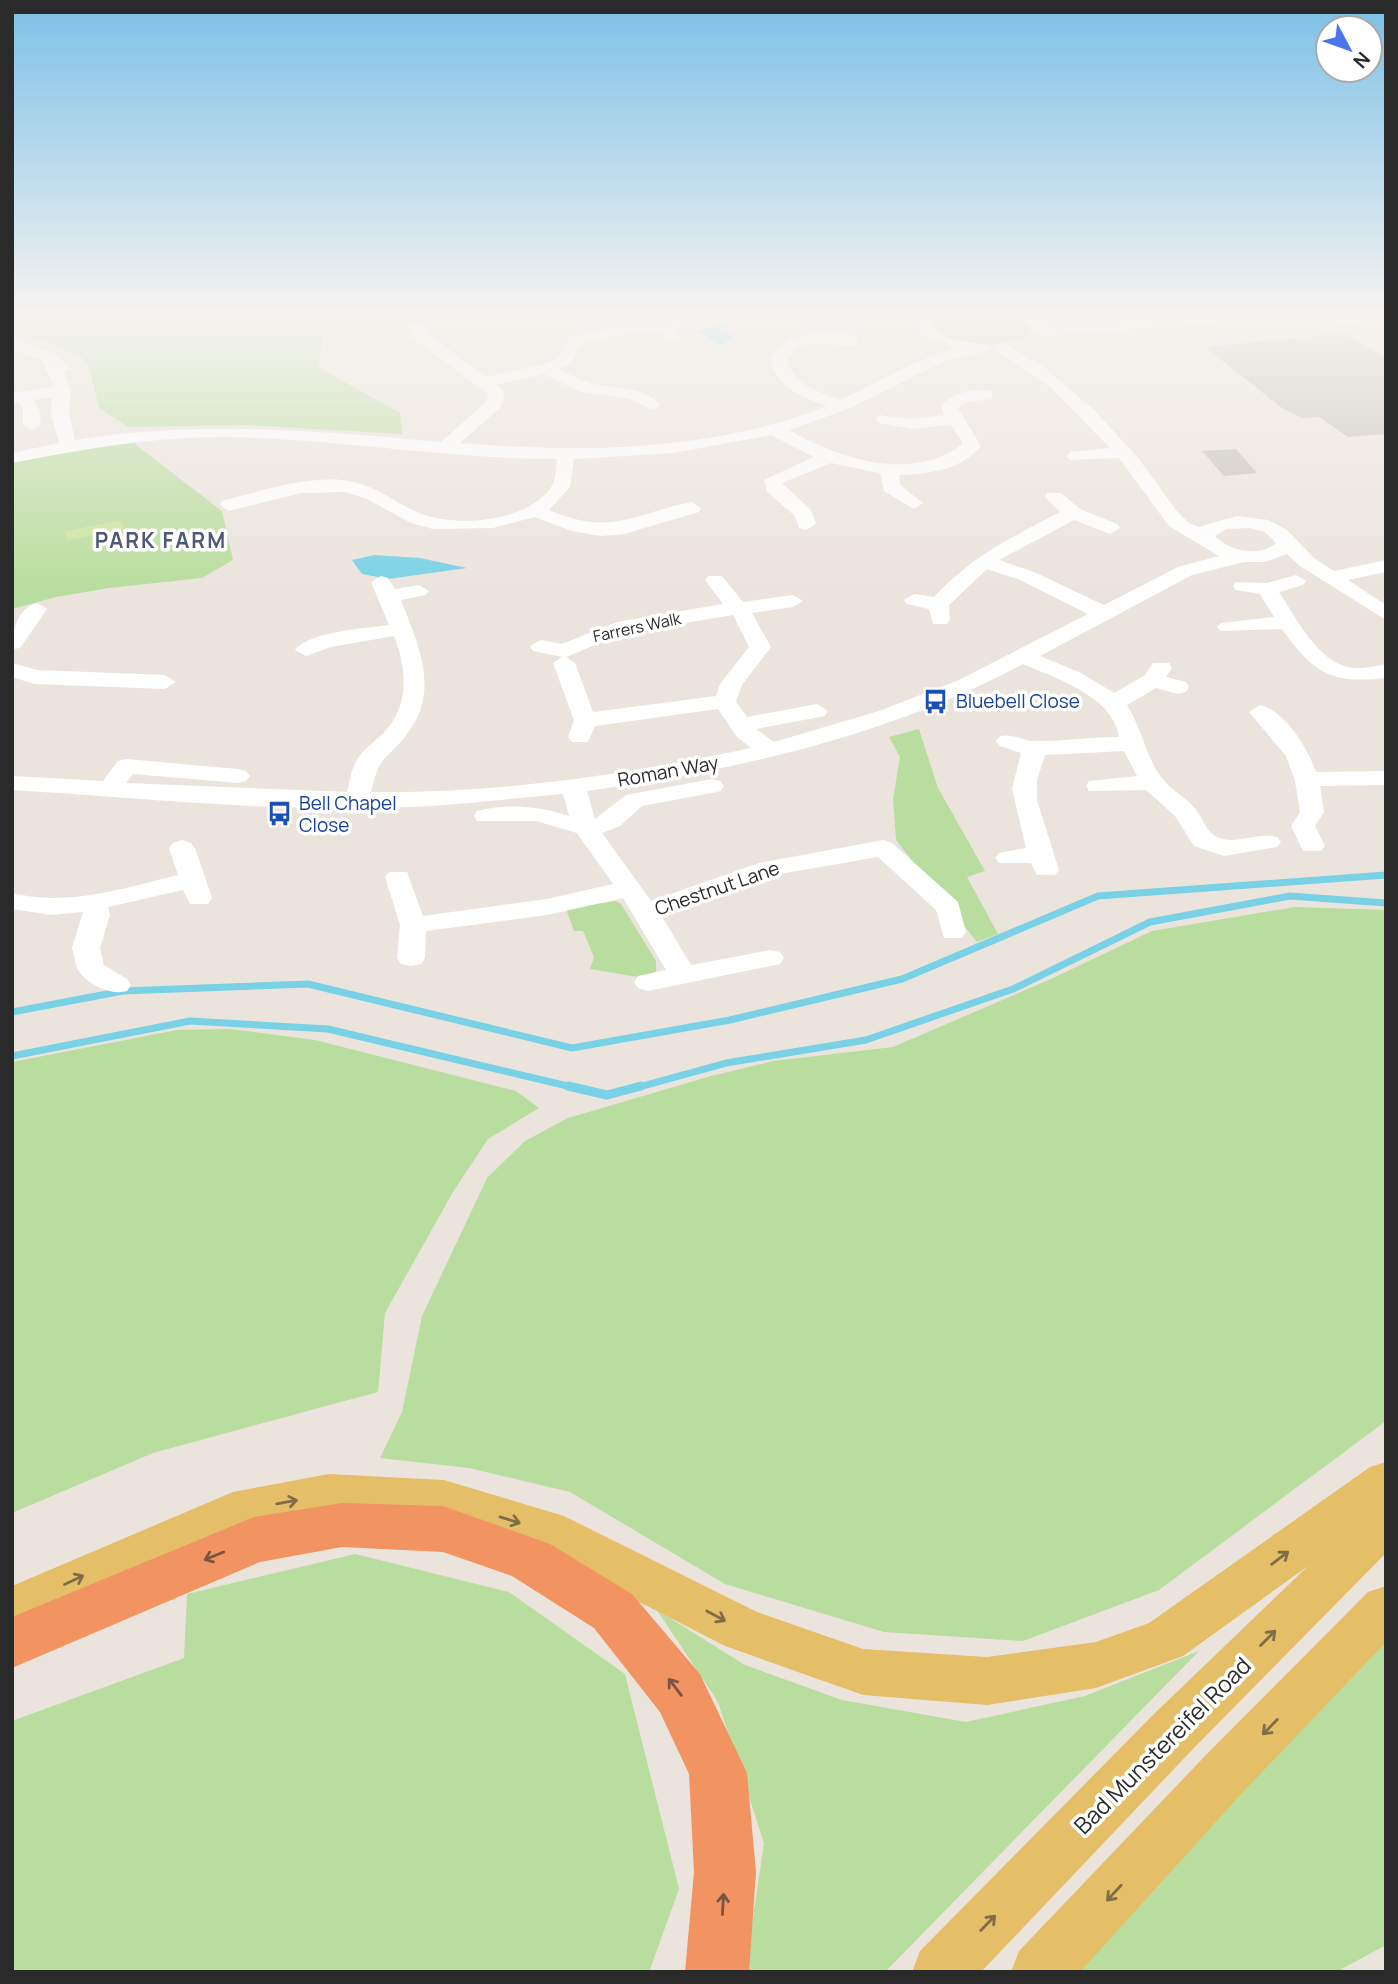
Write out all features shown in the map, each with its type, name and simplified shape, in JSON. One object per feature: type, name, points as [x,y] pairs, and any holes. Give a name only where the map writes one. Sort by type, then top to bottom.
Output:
[{"type":"highway","points":[[12,1643],[254,1540],[342,1525],[443,1530],[531,1559],[613,1611],[680,1693],[718,1773],[725,1872],[720,1959],[716,1972]]},
{"type":"main road","points":[[12,1609],[233,1512],[329,1494],[444,1500],[547,1531],[743,1630],[863,1672],[987,1681],[1096,1665],[1165,1640],[1204,1615],[1386,1480]]},
{"type":"main road","name":"Bad Munstereifel Road","points":[[941,1972],[1173,1732],[1386,1521]]},
{"type":"main road","points":[[1040,1972],[1223,1775],[1386,1608]]},
{"type":"street","points":[[27,406],[31,409],[32,425]]},
{"type":"street","points":[[61,406],[68,446]]},
{"type":"street","points":[[443,449],[492,406]]},
{"type":"street","points":[[12,458],[68,446],[157,435],[226,432],[443,449],[566,455],[633,452],[697,445],[773,429],[842,406]]},
{"type":"street","points":[[773,429],[830,457],[889,468],[939,464],[963,455],[972,446],[971,437],[950,412],[949,406]]},
{"type":"street","points":[[1075,406],[1122,452],[1181,526],[1227,553],[1291,563],[1332,577],[1358,569],[1386,566]]},
{"type":"street","points":[[1085,406],[1138,453],[1180,503],[1207,516],[1273,529],[1307,562],[1386,614]]},
{"type":"street","points":[[885,419],[915,428],[956,419]]},
{"type":"street","points":[[596,438],[622,443],[633,452]]},
{"type":"street","points":[[1076,456],[1122,452]]},
{"type":"street","points":[[228,506],[296,488],[328,485],[366,490],[419,519],[448,525],[489,523],[535,511],[561,489],[566,455]]},
{"type":"street","points":[[806,524],[804,513],[774,488],[773,480],[830,457]]},
{"type":"street","points":[[889,468],[891,487],[915,497]]},
{"type":"street","points":[[1054,497],[1073,513],[1110,527]]},
{"type":"street","points":[[535,511],[578,528],[603,531],[624,528],[662,514],[692,508]]},
{"type":"street","points":[[914,600],[940,612],[960,581],[985,562],[1073,513]]},
{"type":"street","points":[[1207,539],[1206,531],[1213,526],[1238,522]]},
{"type":"street","name":"Roman Way","points":[[1185,571],[1207,539]]},
{"type":"street","name":"Roman Way","points":[[13,784],[112,786],[261,798],[423,799],[573,786],[672,772],[770,751],[887,716],[967,685],[1185,571],[1280,551],[1286,543]]},
{"type":"street","points":[[985,562],[1027,576],[1103,613]]},
{"type":"street","points":[[715,580],[738,611],[755,627],[760,647],[731,684],[725,702]]},
{"type":"street","points":[[1243,586],[1267,589],[1296,581]]},
{"type":"street","points":[[356,800],[369,758],[384,748],[398,730],[415,696],[418,680],[415,664],[385,589],[419,592]]},
{"type":"street","points":[[1267,589],[1324,666],[1349,674],[1386,671]]},
{"type":"street","name":"Farrers Walk","points":[[541,646],[565,651],[590,635],[619,627],[793,601]]},
{"type":"street","points":[[17,636],[37,609]]},
{"type":"street","points":[[1228,627],[1289,622]]},
{"type":"street","points":[[306,650],[326,642],[400,629]]},
{"type":"street","points":[[17,636],[47,631]]},
{"type":"street","points":[[1022,656],[1073,678],[1114,703],[1129,726],[1132,744],[1152,782],[1185,812],[1203,841],[1224,848],[1268,842]]},
{"type":"street","points":[[564,663],[582,729],[676,704],[725,702]]},
{"type":"street","points":[[12,670],[36,677],[104,687],[165,682]]},
{"type":"street","points":[[1114,703],[1157,674],[1178,687]]},
{"type":"street","points":[[725,702],[745,732],[770,751]]},
{"type":"street","points":[[742,725],[817,711]]},
{"type":"street","points":[[1260,712],[1292,745],[1310,779],[1312,812],[1303,826],[1312,846]]},
{"type":"street","points":[[1008,741],[1033,749],[1073,744],[1132,744]]},
{"type":"street","points":[[1009,858],[1043,862],[1027,811],[1024,780],[1034,764],[1033,749]]},
{"type":"street","points":[[112,786],[126,766],[238,776]]},
{"type":"street","points":[[1310,779],[1386,778]]},
{"type":"street","points":[[1098,786],[1152,782]]},
{"type":"street","name":"Chestnut Lane","points":[[573,786],[585,827],[646,912],[684,976]]},
{"type":"street","points":[[486,816],[536,814],[571,826],[585,827],[611,821],[625,805],[635,800],[712,786]]},
{"type":"street","name":"Chestnut Lane","points":[[646,912],[826,848],[883,848],[948,908],[953,932]]},
{"type":"street","points":[[12,901],[29,908],[46,909],[196,889],[182,849]]},
{"type":"street","points":[[398,877],[413,925],[411,958]]},
{"type":"street","name":"Chestnut Lane","points":[[413,925],[547,907],[627,889]]},
{"type":"street","points":[[93,901],[97,915],[86,948],[91,969],[117,985]]},
{"type":"street","points":[[648,982],[769,958]]},
{"type":"green space","points":[[98,406],[387,406],[400,413],[402,434],[246,425],[128,427]]},
{"type":"green space","points":[[135,440],[136,445],[222,511],[233,560],[202,578],[109,588],[56,597],[12,609],[12,460]]},
{"type":"green space","points":[[120,521],[124,529],[68,540],[64,531]]},
{"type":"green space","points":[[919,729],[938,788],[985,871],[967,877],[998,934],[977,942],[896,840],[893,799],[900,757],[889,737]]},
{"type":"green space","points":[[616,901],[621,904],[656,961],[656,972],[638,977],[590,969],[594,957],[583,931],[574,931],[566,909]]},
{"type":"green space","points":[[1295,907],[1386,910],[1386,1421],[1159,1590],[1023,1641],[884,1632],[725,1584],[570,1492],[469,1468],[380,1458],[402,1412],[422,1316],[487,1178],[525,1141],[568,1118],[711,1076],[773,1061],[893,1047],[1051,979],[1152,931]]},
{"type":"green space","points":[[230,1029],[315,1040],[516,1091],[539,1108],[488,1139],[453,1192],[385,1313],[378,1392],[153,1453],[12,1513],[12,1062],[177,1030]]},
{"type":"green space","points":[[355,1554],[509,1592],[625,1674],[679,1889],[649,1972],[12,1972],[12,1721],[184,1658],[187,1594]]},
{"type":"green space","points":[[657,1610],[745,1665],[842,1700],[966,1722],[1085,1696],[1199,1651],[885,1972],[745,1972],[764,1843],[718,1702]]},
{"type":"green space","points":[[1386,1639],[1386,1945],[1336,1972],[1069,1972]]},
{"type":"water","points":[[374,555],[420,558],[467,568],[388,579],[362,574],[352,560]]},
{"type":"building","points":[[1279,406],[1386,406],[1386,434],[1348,437],[1319,417],[1302,418]]},
{"type":"building","points":[[1236,449],[1257,473],[1224,476],[1202,451]]},
{"type":"waterway","points":[[12,1012],[123,991],[308,984],[572,1048],[730,1020],[902,979],[1098,896],[1386,875]]},
{"type":"waterway","points":[[635,1088],[726,1063],[866,1040],[1013,989],[1150,922],[1290,896],[1386,903]]},
{"type":"waterway","points":[[12,1056],[190,1021],[328,1029],[576,1088]]},
{"type":"waterway","points":[[568,1086],[607,1095],[641,1086]]},
{"type":"place","name":"Bluebell Close","points":[[936,701]]},
{"type":"place","name":"Bell Chapel Close","points":[[279,814]]},
{"type":"district","name":"PARK FARM","points":[[161,540]]}]
